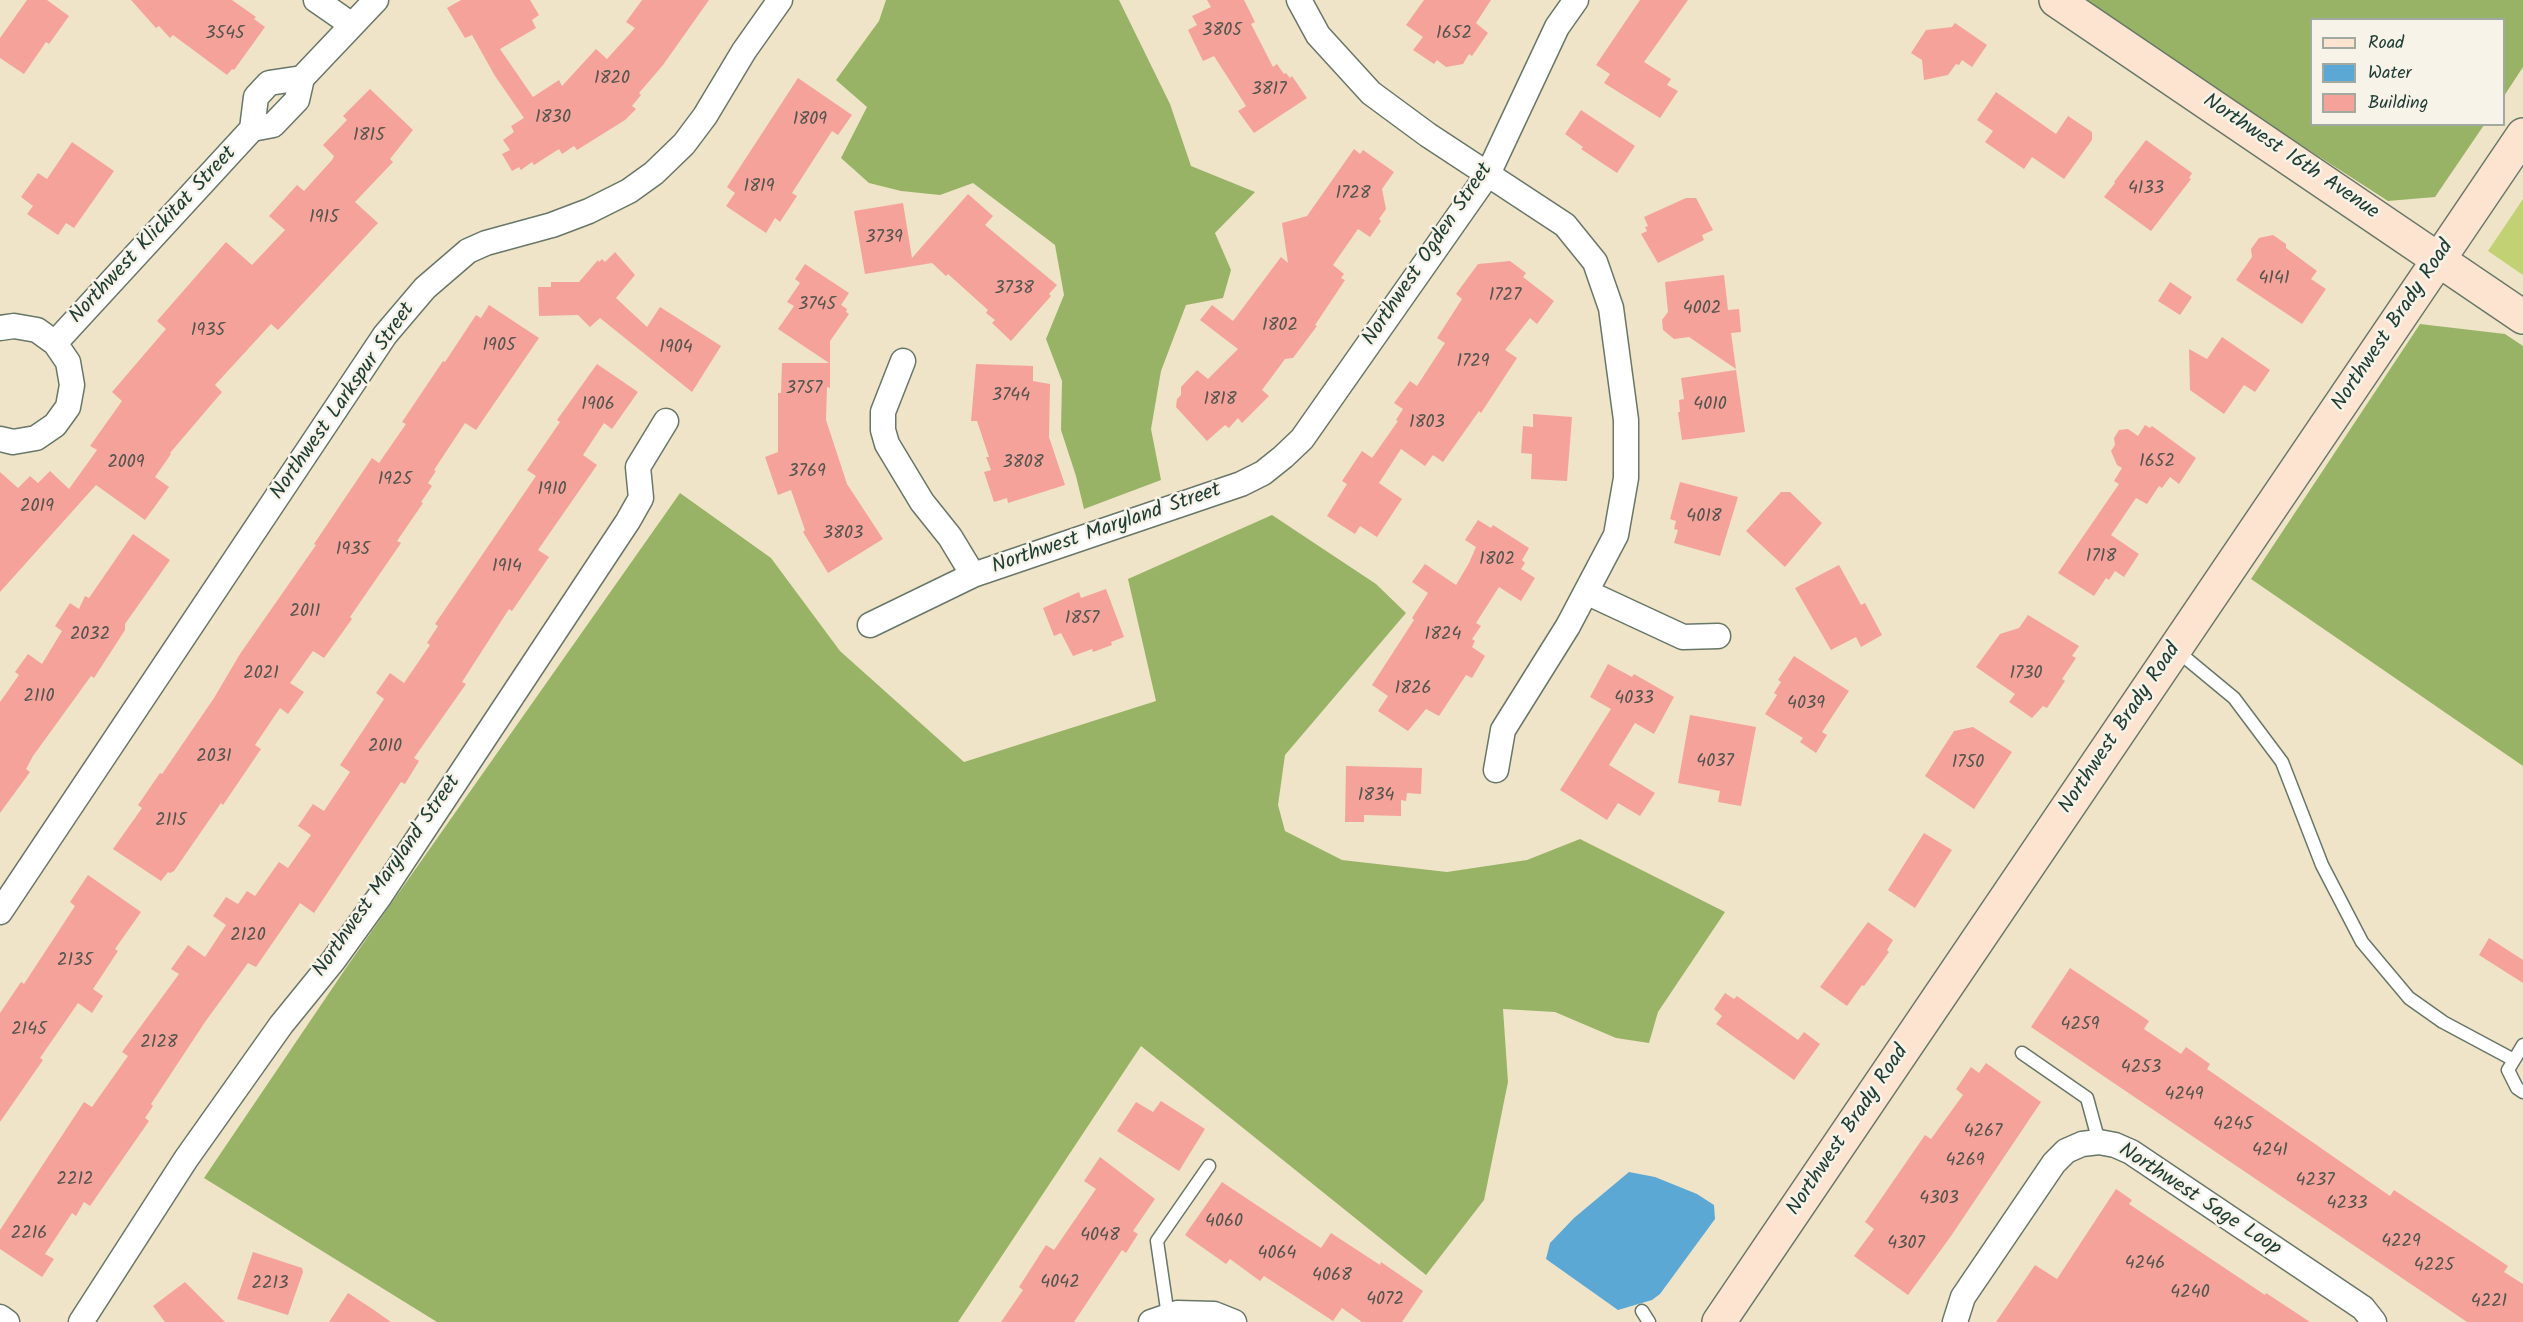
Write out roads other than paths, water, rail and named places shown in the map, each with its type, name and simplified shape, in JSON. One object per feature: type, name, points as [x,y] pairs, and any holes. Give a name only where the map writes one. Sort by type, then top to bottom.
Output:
[{"type":"main road","name":"Northwest 16th Avenue","points":[[2056,0],[2523,317]]},
{"type":"main road","name":"Northwest Brady Road","points":[[1719,1322],[2523,135]]},
{"type":"street","points":[[316,0],[352,25]]},
{"type":"street","name":"Northwest Klickitat Street","points":[[55,343],[252,129],[256,97],[269,83],[302,78],[376,0]]},
{"type":"street","name":"Northwest Larkspur Street","points":[[0,912],[379,345],[425,288],[468,251],[496,240],[552,225],[589,210],[629,191],[654,173],[684,144],[705,116],[744,51],[780,0]]},
{"type":"street","points":[[1299,0],[1318,35],[1371,93],[1428,135],[1565,225],[1595,262],[1611,308],[1626,420],[1626,478],[1616,535],[1586,592],[1503,730],[1496,770]]},
{"type":"street","name":"Northwest Ogden Street","points":[[1324,408],[1488,174],[1557,27],[1576,0]]},
{"type":"street","name":"Northwest Klickitat Street","points":[[0,328],[14,326],[37,330],[55,343],[68,362],[72,384],[68,407],[55,425],[36,438],[13,442],[0,439]]},
{"type":"street","points":[[903,361],[883,412],[883,430],[887,444],[922,502],[950,537],[973,576]]},
{"type":"street","name":"Northwest Maryland Street","points":[[870,625],[973,576],[1240,484],[1263,473],[1302,439],[1324,408]]},
{"type":"street","name":"Northwest Maryland Street","points":[[81,1322],[186,1159],[281,1025],[333,961],[380,896],[628,521],[641,498],[638,467],[666,421]]},
{"type":"street","points":[[1586,592],[1683,637],[1718,636]]},
{"type":"street","name":"Northwest Sage Loop","points":[[1955,1322],[1963,1297],[2054,1163],[2066,1151],[2082,1144],[2098,1142],[2115,1145],[2131,1152],[2363,1308],[2374,1322]]},
{"type":"street","points":[[1160,1319],[1177,1313],[1214,1314],[1234,1322]]},
{"type":"street","points":[[0,1317],[7,1322]]},
{"type":"lane","points":[[2175,649],[2234,698],[2282,762],[2322,865],[2362,942],[2409,998],[2443,1022],[2514,1060]]},
{"type":"lane","points":[[2523,1045],[2508,1070],[2517,1089],[2523,1092]]},
{"type":"lane","points":[[2022,1053],[2087,1098],[2098,1142]]},
{"type":"lane","points":[[1160,1319],[1157,1241],[1209,1166]]},
{"type":"water","points":[[1629,1172],[1655,1177],[1697,1194],[1714,1205],[1715,1219],[1660,1294],[1652,1300],[1618,1310],[1546,1259],[1550,1243],[1574,1218]]}]
